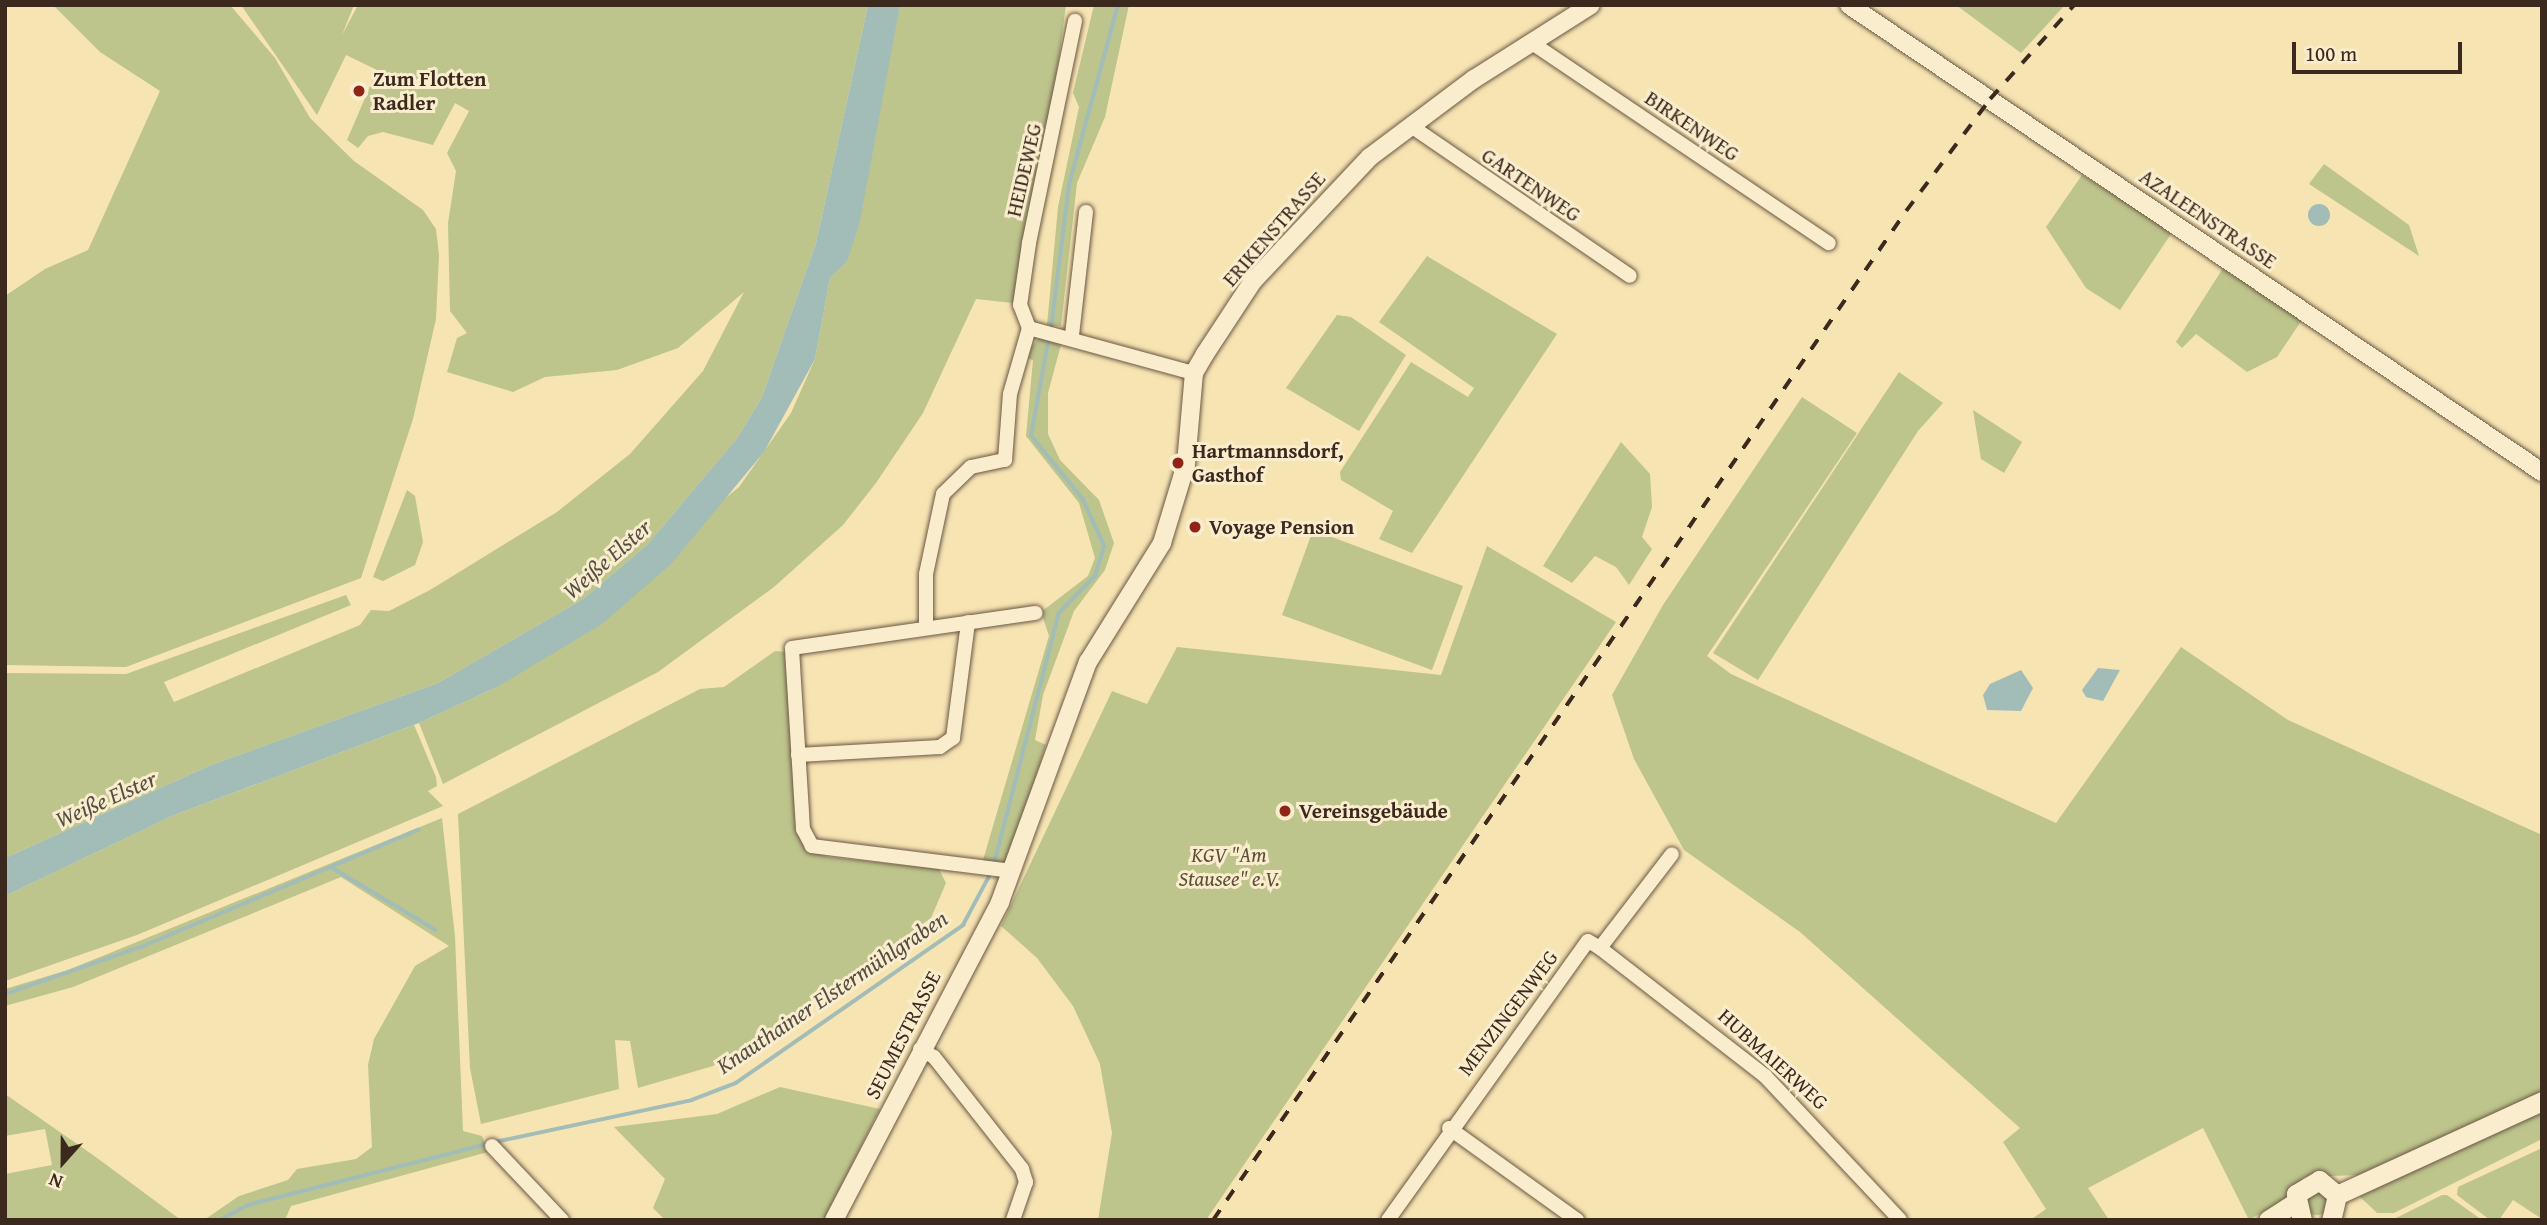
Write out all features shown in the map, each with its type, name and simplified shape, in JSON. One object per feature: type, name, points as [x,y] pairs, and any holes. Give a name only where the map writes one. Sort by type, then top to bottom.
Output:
[{"type":"main road","points":[[2337,1195],[2542,1101]]},
{"type":"main road","points":[[2269,1220],[2298,1212],[2299,1189],[2313,1181],[2325,1182],[2337,1195]]},
{"type":"main road","points":[[2333,1218],[2337,1195]]},
{"type":"street","name":"ERIKENSTRASSE","points":[[1058,732],[1096,647],[1162,543],[1186,464],[1194,373],[1269,263],[1370,157],[1532,43],[1591,5]]},
{"type":"street","name":"AZALEENSTRASSE","points":[[1849,5],[2542,472]]},
{"type":"street","name":"HEIDEWEG","points":[[1050,332],[1020,305],[1029,243],[1075,21]]},
{"type":"street","name":"BIRKENWEG","points":[[1532,43],[1829,243]]},
{"type":"street","name":"GARTENWEG","points":[[1410,127],[1630,276]]},
{"type":"street","name":"HEIDEWEG","points":[[926,626],[926,574],[937,509],[961,473],[1005,460],[1010,394],[1050,332],[1086,212]]},
{"type":"street","points":[[1050,332],[1194,373]]},
{"type":"street","points":[[998,867],[829,853],[812,846],[803,829],[792,648],[926,626],[1036,613]]},
{"type":"street","points":[[798,755],[940,747],[953,738],[968,622]]},
{"type":"street","name":"SEUMESTRASSE","points":[[834,1220],[920,1049],[984,935],[998,867],[1058,732]]},
{"type":"street","points":[[1600,948],[1672,854]]},
{"type":"street","name":"MENZINGENWEG","points":[[1388,1220],[1449,1128],[1588,941],[1600,948]]},
{"type":"street","name":"HUBMAIERWEG","points":[[1600,948],[1765,1076],[1900,1220]]},
{"type":"street","points":[[920,1049],[1022,1169],[1026,1182],[1013,1220]]},
{"type":"street","points":[[1449,1128],[1577,1220]]},
{"type":"street","points":[[492,1146],[562,1220]]},
{"type":"green space","points":[[53,5],[230,5],[275,58],[310,118],[354,161],[423,210],[436,229],[439,255],[436,319],[413,419],[361,578],[126,667],[5,665],[5,296],[45,269],[88,250],[160,91],[100,52]]},
{"type":"green space","points":[[241,5],[354,5],[342,35],[358,5],[868,5],[816,243],[762,397],[738,437],[647,545],[583,599],[438,683],[211,765],[5,858],[5,673],[126,674],[346,595],[351,605],[164,682],[174,702],[360,625],[371,610],[389,611],[430,590],[557,512],[630,454],[703,371],[744,292],[678,348],[617,370],[545,377],[513,392],[447,372],[457,338],[467,333],[450,311],[448,223],[456,171],[447,153],[469,111],[455,103],[433,145],[383,132],[368,136],[358,148],[347,140],[377,70],[346,55],[317,115]]},
{"type":"green space","points":[[900,5],[1066,5],[1050,125],[1013,303],[976,299],[923,413],[876,483],[843,525],[774,587],[658,672],[443,784],[419,723],[497,687],[739,487],[791,413],[815,359],[830,278],[847,262]]},
{"type":"green space","points":[[1094,5],[1129,5],[1105,117],[1077,183],[1061,326],[1047,325],[1058,207],[1079,107],[1073,93]]},
{"type":"green space","points":[[1956,5],[2065,5],[2021,53]]},
{"type":"green space","points":[[2324,164],[2409,225],[2419,256],[2309,184]]},
{"type":"green space","points":[[2082,175],[2173,231],[2120,310],[2086,288],[2046,227]]},
{"type":"green space","points":[[1427,256],[1557,334],[1412,553],[1379,539],[1393,511],[1341,480],[1340,472],[1411,362],[1468,397],[1474,388],[1379,322]]},
{"type":"green space","points":[[2225,265],[2304,317],[2277,357],[2247,372],[2196,334],[2182,348],[2176,342]]},
{"type":"green space","points":[[1337,315],[1351,317],[1406,355],[1359,431],[1286,388]]},
{"type":"green space","points":[[1042,334],[1062,341],[1048,393],[1048,434],[1060,460],[1099,500],[1114,543],[1105,570],[1074,611],[1043,695],[1035,740],[1046,745],[1011,859],[999,864],[983,860],[1049,636],[1041,612],[1088,576],[1095,558],[1079,503],[1026,436],[1033,360],[1023,357]]},
{"type":"green space","points":[[1899,372],[1943,403],[1918,431],[1758,680],[1713,653]]},
{"type":"green space","points":[[1802,397],[1857,433],[1707,656],[1731,674],[2056,823],[2181,647],[2288,720],[2542,835],[2542,1095],[2358,1175],[2304,1177],[2284,1200],[2249,1220],[2203,1128],[2088,1188],[2109,1220],[2030,1220],[2046,1209],[2003,1142],[2020,1128],[1800,932],[1684,850],[1634,759],[1612,695],[1663,605]]},
{"type":"green space","points":[[1973,410],[2022,442],[2004,473],[1981,459]]},
{"type":"green space","points":[[1621,442],[1650,474],[1652,507],[1642,537],[1652,549],[1629,585],[1616,567],[1595,556],[1572,583],[1543,566]]},
{"type":"green space","points":[[407,490],[415,496],[423,542],[415,565],[383,581],[373,577]]},
{"type":"green space","points":[[1313,530],[1463,586],[1432,670],[1282,615]]},
{"type":"green space","name":"KGV \"Am Stausee\" e.V.","points":[[1487,546],[1616,622],[1206,1220],[1098,1220],[1112,1133],[1100,1064],[1073,1006],[1037,958],[1001,926],[1112,691],[1147,704],[1177,647],[1441,675]]},
{"type":"green space","points":[[775,651],[788,652],[809,848],[828,857],[939,869],[946,883],[931,918],[763,1038],[713,1066],[638,1088],[630,1041],[615,1040],[619,1089],[481,1124],[470,1068],[458,814],[700,689],[724,687]]},
{"type":"green space","points":[[414,725],[436,777],[437,786],[428,791],[443,806],[137,935],[5,981],[5,896],[172,816]]},
{"type":"green space","points":[[442,818],[455,937],[463,1131],[482,1136],[488,1152],[291,1206],[285,1220],[204,1220],[239,1196],[288,1180],[297,1169],[356,1159],[372,1147],[368,1065],[374,1039],[415,966],[449,946],[341,877],[73,987],[5,1006],[5,989],[68,970]]},
{"type":"green space","points":[[780,1087],[880,1109],[824,1220],[665,1220],[653,1208],[665,1179],[614,1127],[717,1114]]},
{"type":"green space","points":[[5,1094],[181,1220],[5,1220],[5,1174],[52,1165],[45,1129],[5,1136]]},
{"type":"green space","points":[[2542,1107],[2542,1139],[2394,1213],[2377,1213],[2358,1195]]},
{"type":"green space","points":[[2542,1148],[2542,1219],[2513,1200],[2499,1220],[2490,1220],[2457,1195],[2458,1187]]},
{"type":"green space","points":[[2317,1191],[2328,1198],[2329,1203],[2322,1214],[2317,1215],[2306,1208],[2305,1203],[2312,1192]]},
{"type":"green space","points":[[2442,1195],[2447,1195],[2482,1220],[2394,1219]]},
{"type":"water","points":[[868,5],[900,5],[860,221],[847,262],[830,278],[815,359],[764,452],[671,564],[602,624],[497,687],[419,723],[172,816],[5,896],[5,858],[211,765],[438,683],[583,599],[647,545],[738,437],[762,397],[816,243]]},
{"type":"water","points":[[2319,204],[2327,207],[2330,215],[2327,223],[2319,226],[2311,223],[2308,215],[2311,207]]},
{"type":"water","points":[[2098,668],[2120,670],[2103,701],[2086,697],[2082,690]]},
{"type":"water","points":[[2021,670],[2033,688],[2021,711],[1987,710],[1983,695],[1990,684]]},
{"type":"waterway","name":"Knauthainer Elstermühlgraben","points":[[1051,328],[1069,185],[1118,5]]},
{"type":"waterway","name":"Knauthainer Elstermühlgraben","points":[[994,864],[1059,613],[1095,576],[1104,546],[1083,500],[1031,436],[1049,337]]},
{"type":"waterway","points":[[5,994],[141,947],[418,830]]},
{"type":"waterway","points":[[331,867],[436,930]]},
{"type":"waterway","name":"Knauthainer Elstermühlgraben","points":[[495,1142],[692,1100],[736,1083],[963,925],[992,871]]},
{"type":"waterway","name":"Knauthainer Elstermühlgraben","points":[[220,1220],[248,1205],[487,1144]]},
{"type":"railway","points":[[1213,1220],[1906,211],[1990,99],[2074,5]]},
{"type":"place","name":"Zum Flotten Radler","points":[[359,91]]},
{"type":"place","name":"Hartmannsdorf, Gasthof","points":[[1178,463]]},
{"type":"place","name":"Voyage Pension","points":[[1195,527]]},
{"type":"place","name":"Vereinsgebäude","points":[[1285,811]]},
{"type":"water label","name":"Weiße Elster","points":[[607,559]]},
{"type":"water label","name":"Weiße Elster","points":[[106,799]]}]
